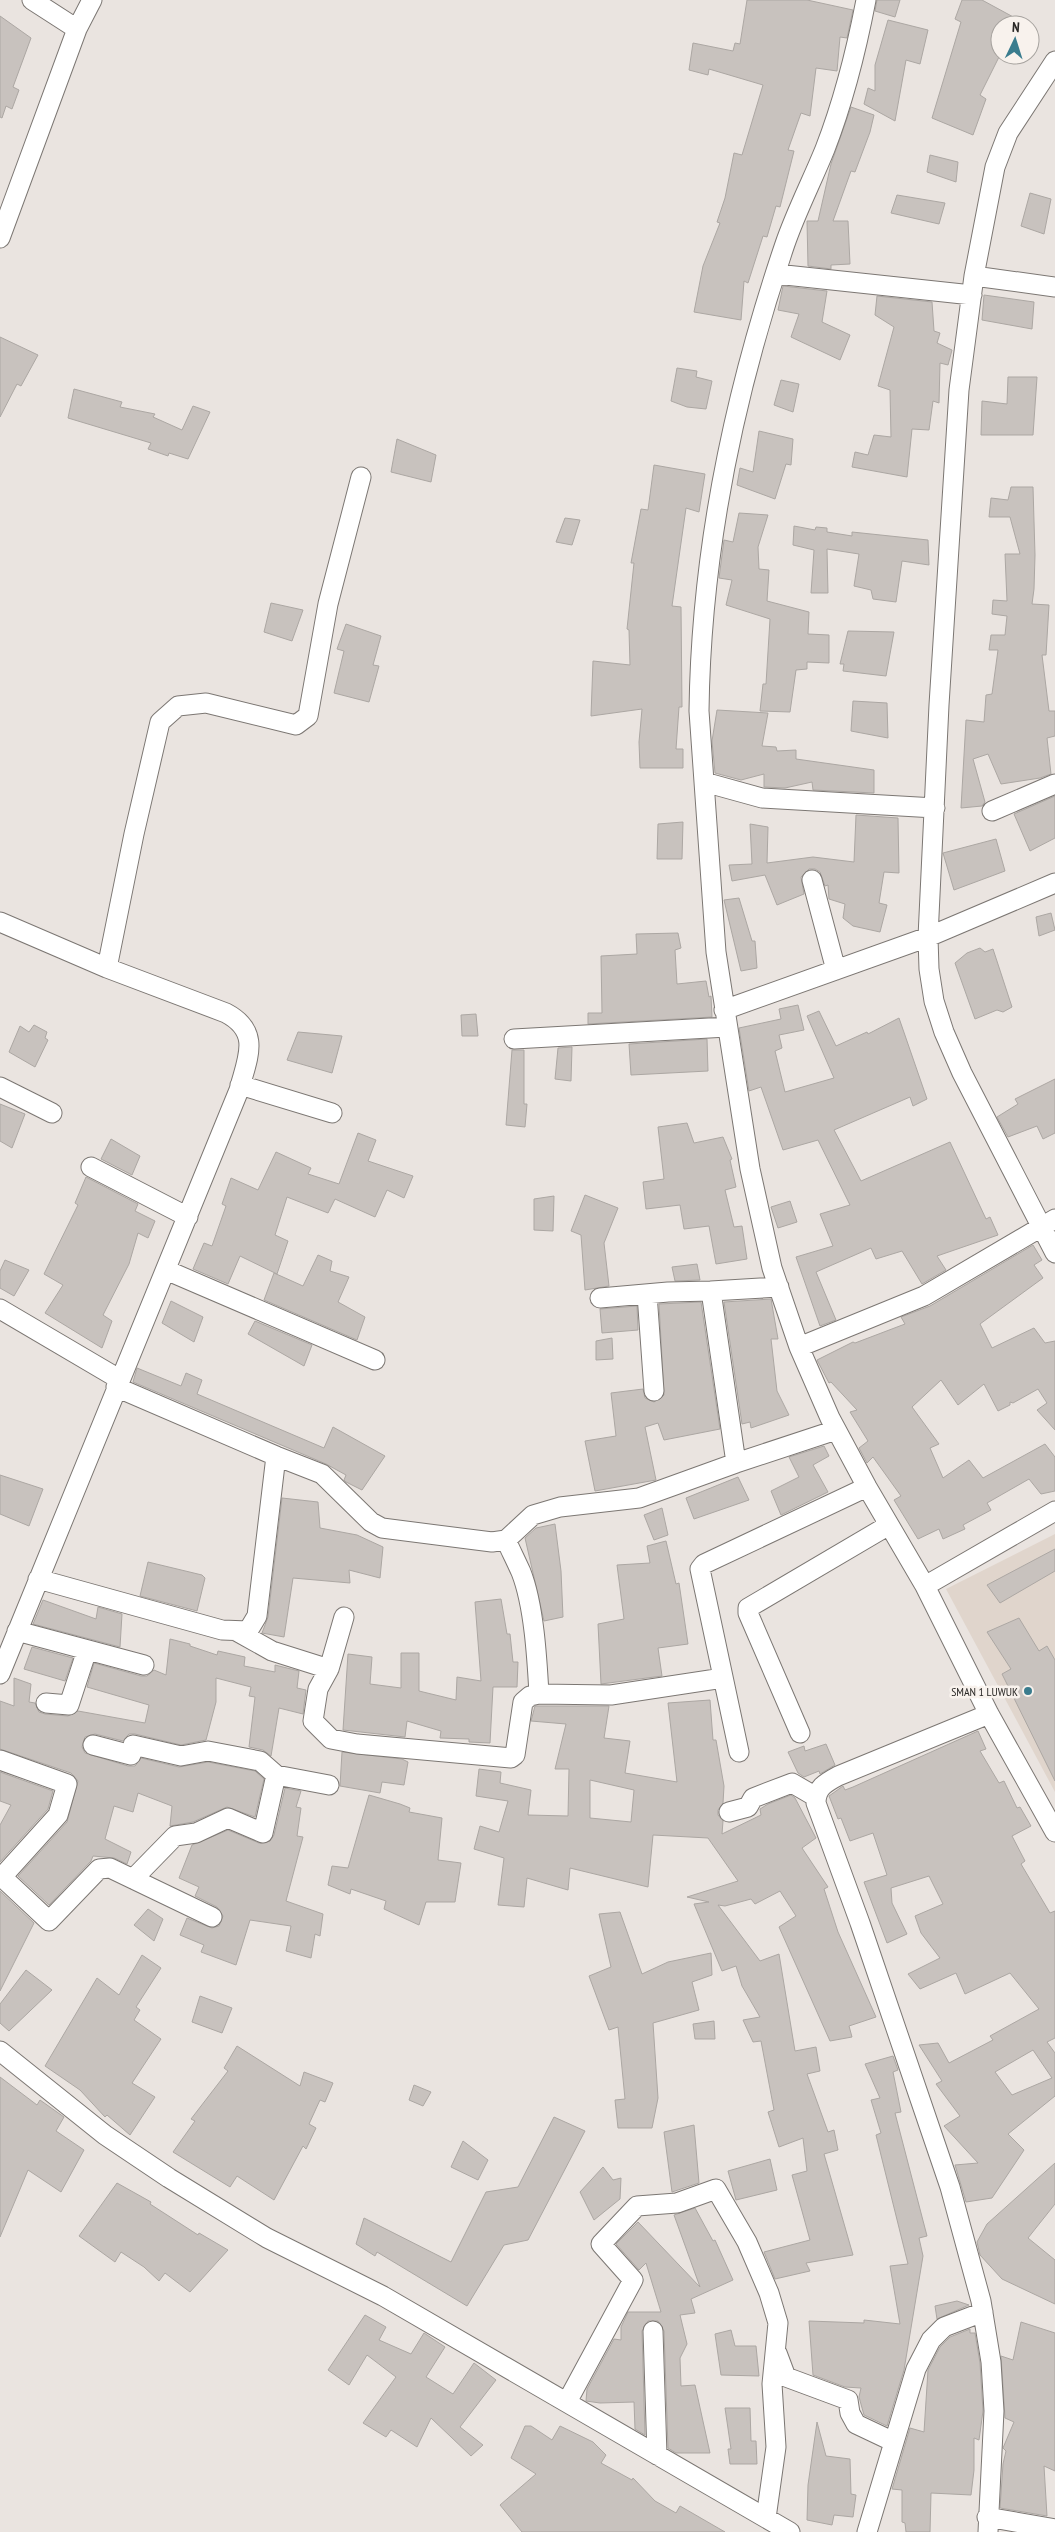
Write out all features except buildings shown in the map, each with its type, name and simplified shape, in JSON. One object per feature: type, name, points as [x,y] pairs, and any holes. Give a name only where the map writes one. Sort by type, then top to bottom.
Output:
[{"type":"street","points":[[32,0],[77,29]]},
{"type":"street","points":[[0,238],[77,29],[92,0]]},
{"type":"street","points":[[866,0],[853,66],[825,149],[786,242],[759,327],[728,449],[708,556],[699,671],[698,711],[716,952],[750,1169],[772,1268],[800,1347],[836,1430],[925,1586],[989,1714],[1055,1832]]},
{"type":"street","points":[[1055,61],[1026,102],[1008,133],[995,167],[974,276],[959,390],[928,937],[930,977],[934,1000],[944,1032],[962,1073],[1048,1223],[1055,1253]]},
{"type":"street","points":[[776,274],[972,295]]},
{"type":"street","points":[[974,276],[1055,287]]},
{"type":"street","points":[[107,968],[134,834],[160,722],[178,706],[206,704],[296,725],[308,716],[328,604],[361,476]]},
{"type":"street","points":[[704,782],[762,798],[935,808]]},
{"type":"street","points":[[992,811],[1055,784]]},
{"type":"street","points":[[812,880],[836,970]]},
{"type":"street","points":[[514,1039],[726,1018],[836,970],[928,937],[1055,883]]},
{"type":"street","points":[[0,922],[107,968],[173,992],[240,1020],[249,1035],[249,1052],[240,1085],[188,1217],[0,1674]]},
{"type":"street","points":[[240,1085],[332,1113]]},
{"type":"street","points":[[0,1088],[52,1113]]},
{"type":"street","points":[[91,1167],[188,1217]]},
{"type":"street","points":[[800,1347],[924,1296],[1048,1223]]},
{"type":"street","points":[[166,1270],[375,1360]]},
{"type":"street","points":[[600,1298],[779,1288]]},
{"type":"street","points":[[711,1291],[736,1463]]},
{"type":"street","points":[[647,1294],[654,1391]]},
{"type":"street","points":[[0,1309],[118,1384],[276,1456],[322,1474],[371,1522],[382,1528],[492,1542],[506,1540],[533,1515],[560,1508],[639,1498],[836,1430]]},
{"type":"street","points":[[38,1579],[198,1625],[238,1632],[248,1631],[257,1616],[276,1456]]},
{"type":"street","points":[[740,1752],[700,1574],[702,1566],[867,1487]]},
{"type":"street","points":[[925,1586],[1055,1511]]},
{"type":"street","points":[[800,1733],[748,1613],[748,1608],[889,1525]]},
{"type":"street","points":[[506,1540],[521,1573],[527,1594],[537,1654],[539,1694]]},
{"type":"street","points":[[344,1617],[329,1669],[318,1689],[313,1721],[331,1739],[356,1744],[511,1758],[515,1755],[524,1702],[530,1696],[539,1694],[611,1695],[723,1678]]},
{"type":"street","points":[[17,1631],[144,1665]]},
{"type":"street","points":[[238,1632],[272,1651],[329,1669]]},
{"type":"street","points":[[46,1703],[69,1705],[87,1650]]},
{"type":"street","points":[[989,1714],[825,1782],[816,1796],[816,1804],[860,1923],[950,2187],[982,2312],[991,2362],[994,2411],[988,2524],[1055,2529]]},
{"type":"street","points":[[93,1745],[131,1755],[133,1745],[182,1756],[208,1751],[260,1761],[276,1775],[329,1785]]},
{"type":"street","points":[[0,1760],[67,1784],[58,1815],[2,1877],[49,1921],[99,1869],[110,1868],[212,1916]]},
{"type":"street","points":[[133,1879],[175,1836],[196,1834],[228,1818],[263,1833],[276,1775]]},
{"type":"street","points":[[729,1812],[748,1807],[753,1798],[792,1783],[816,1796]]},
{"type":"street","points":[[0,2051],[106,2134],[169,2178],[267,2238],[383,2296],[790,2532]]},
{"type":"street","points":[[567,2402],[633,2280],[601,2244],[638,2206],[677,2203],[716,2189],[747,2242],[769,2293],[778,2322],[772,2384],[776,2448],[766,2518]]},
{"type":"street","points":[[868,2532],[916,2369],[931,2340],[944,2328],[982,2312]]},
{"type":"street","points":[[653,2331],[657,2455]]},
{"type":"street","points":[[776,2350],[786,2377],[848,2400],[850,2413],[856,2424],[894,2442]]},
{"type":"shaded area","name":"SMAN 1 LUWUK","points":[[1055,1534],[1055,1792],[946,1589]]},
{"type":"place","name":"SMAN 1 LUWUK","points":[[1028,1691]]}]
